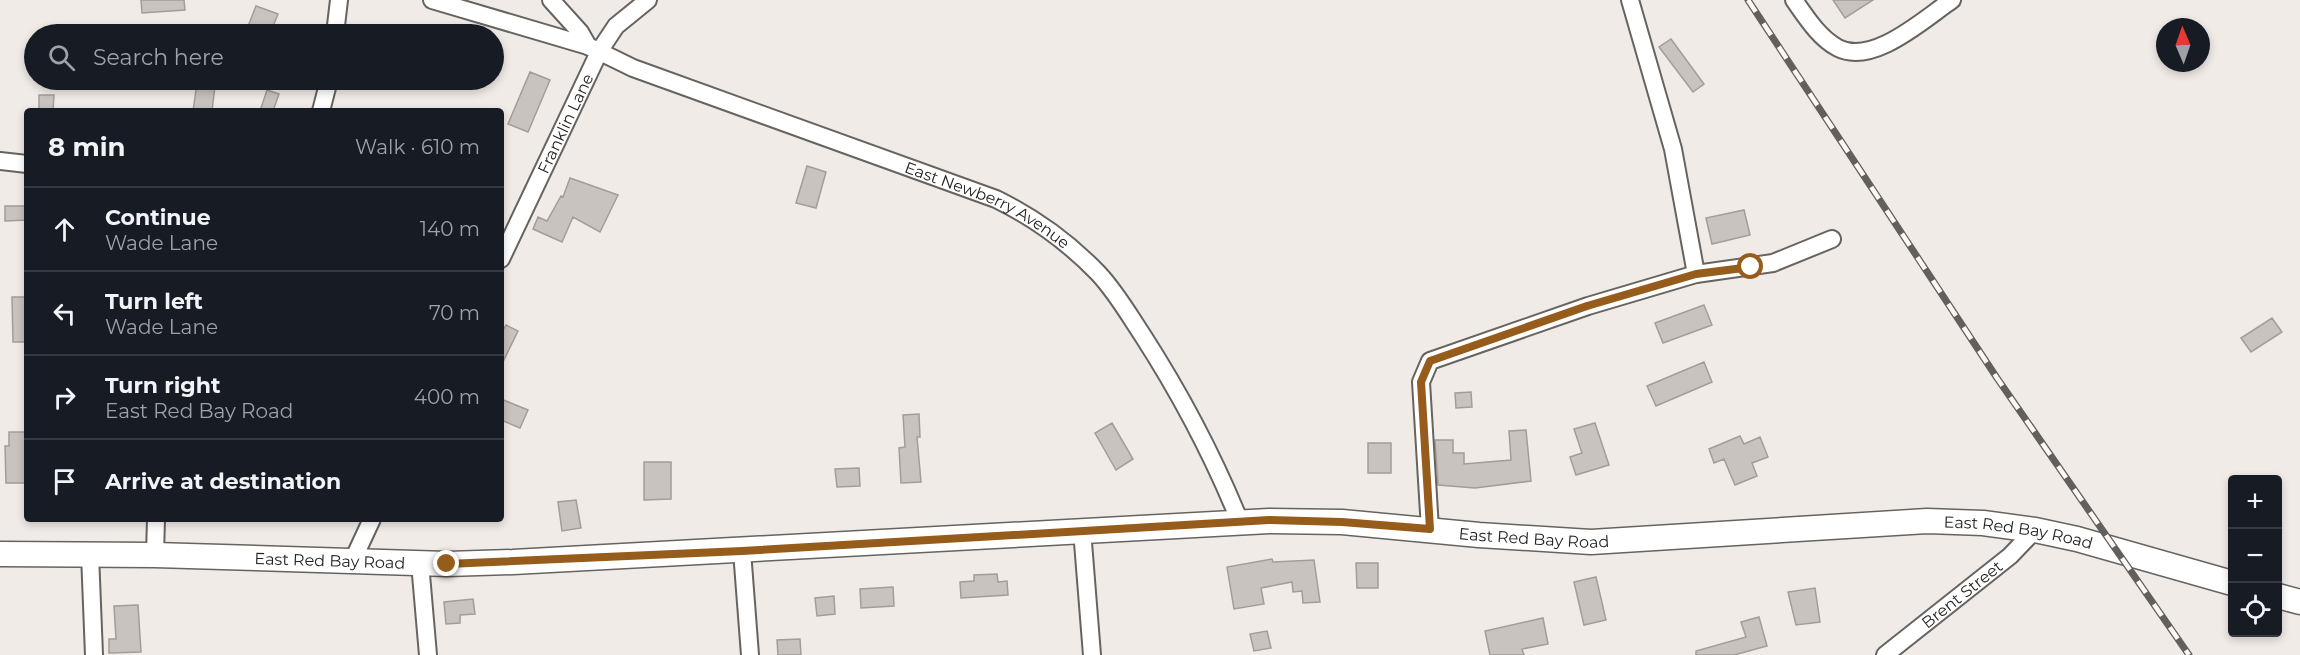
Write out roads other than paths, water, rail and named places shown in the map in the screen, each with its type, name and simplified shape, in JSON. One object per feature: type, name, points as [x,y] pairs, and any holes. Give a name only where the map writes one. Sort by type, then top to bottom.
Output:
[{"type":"street","points":[[336,24],[339,0]]},
{"type":"street","name":"East Newberry Avenue","points":[[432,0],[594,48],[633,68],[996,199],[1023,212],[1059,237],[1100,275],[1116,295],[1159,360],[1225,484],[1240,522]]},
{"type":"street","points":[[551,0],[594,48]]},
{"type":"street","name":"Franklin Lane","points":[[504,252],[594,48],[616,26],[648,0]]},
{"type":"street","points":[[1630,0],[1673,149],[1696,274]]},
{"type":"street","points":[[1794,0],[1828,41],[1840,49],[1857,52],[1880,48],[1952,0]]},
{"type":"street","points":[[322,108],[326,90]]},
{"type":"street","points":[[0,161],[24,164]]},
{"type":"street","points":[[1430,529],[1421,382],[1430,361],[1587,306],[1696,274],[1773,263],[1832,239]]},
{"type":"street","name":"East Red Bay Road","points":[[0,554],[155,555],[352,562],[513,562],[1240,522],[1322,521],[1591,542],[1927,521],[1983,523],[2036,530],[2228,582]]},
{"type":"street","points":[[155,555],[156,522]]},
{"type":"street","points":[[352,562],[371,522]]},
{"type":"street","points":[[1082,530],[1092,655]]},
{"type":"street","name":"Brent Street","points":[[1885,655],[2010,556],[2036,530]]},
{"type":"street","points":[[742,551],[750,655]]},
{"type":"street","points":[[90,554],[94,655]]},
{"type":"street","points":[[420,563],[428,655]]},
{"type":"street","points":[[2282,597],[2300,602]]},
{"type":"railway","points":[[1748,0],[1997,378],[2189,655]]}]
